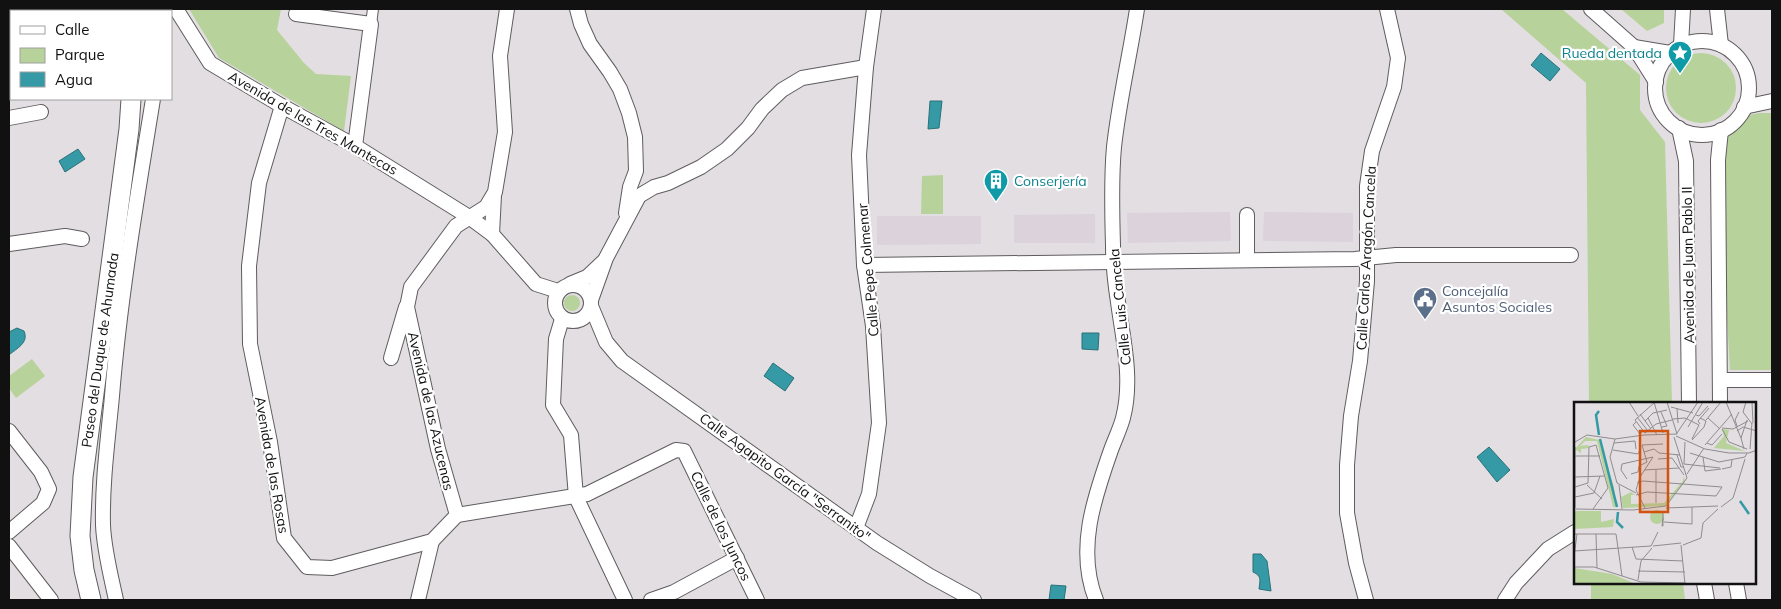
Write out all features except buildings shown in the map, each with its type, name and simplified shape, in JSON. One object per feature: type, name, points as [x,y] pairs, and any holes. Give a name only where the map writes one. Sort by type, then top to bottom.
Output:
[{"type":"main road","name":"Paseo del Duque de Ahumada","points":[[91,600],[84,570],[80,536],[83,477],[128,138],[131,100]]},
{"type":"street","name":"Avenida de las Tres Mantecas","points":[[176,9],[210,62],[282,106],[355,146],[469,217],[492,234],[536,284],[564,288]]},
{"type":"street","points":[[355,146],[373,9]]},
{"type":"street","points":[[492,234],[495,192],[506,132],[500,56],[507,9]]},
{"type":"street","points":[[577,9],[590,44],[620,89],[635,137],[636,171],[630,187],[623,227]]},
{"type":"street","name":"Calle Pepe Colmenar","points":[[856,528],[870,494],[880,423],[873,326],[864,265],[859,155],[866,67],[874,9]]},
{"type":"street","name":"Calle Luis Cancela","points":[[1096,600],[1088,570],[1088,526],[1096,494],[1123,418],[1127,387],[1126,351],[1117,300],[1114,262],[1112,190],[1114,146],[1137,9]]},
{"type":"street","name":"Calle Carlos Aragón Cancela","points":[[1366,600],[1356,563],[1347,513],[1347,464],[1351,416],[1360,360],[1367,281],[1367,186],[1372,151],[1394,87],[1398,58],[1387,9]]},
{"type":"street","points":[[1591,9],[1634,46],[1656,82]]},
{"type":"street","points":[[1676,49],[1683,9]]},
{"type":"street","points":[[1717,9],[1721,45]]},
{"type":"street","points":[[296,14],[371,24]]},
{"type":"street","points":[[1697,41],[1713,42],[1721,45],[1738,57],[1747,76],[1749,86],[1748,97],[1744,108],[1731,125],[1713,133],[1695,134],[1679,128],[1668,120],[1660,109],[1656,96],[1656,82],[1663,61],[1676,49],[1697,41]]},
{"type":"street","points":[[1634,46],[1676,49]]},
{"type":"street","points":[[625,600],[576,497],[571,435],[553,406],[556,339],[569,320],[586,316],[606,258],[639,196],[654,187],[668,183],[701,167],[727,149],[748,128],[762,109],[782,90],[802,78],[866,67]]},
{"type":"street","points":[[1749,86],[1772,97]]},
{"type":"street","points":[[116,600],[103,526],[104,478],[128,257],[153,100]]},
{"type":"street","points":[[1744,108],[1772,101]]},
{"type":"street","name":"Avenida de las Rosas","points":[[282,106],[259,183],[249,266],[250,344],[270,442],[284,538],[307,567],[332,568],[432,541]]},
{"type":"street","points":[[9,118],[41,112]]},
{"type":"street","name":"Avenida de Juan Pablo II","points":[[1679,128],[1686,161],[1689,402]]},
{"type":"street","points":[[1720,402],[1718,160],[1721,130]]},
{"type":"street","points":[[636,171],[654,187]]},
{"type":"street","name":"Avenida de las Azucenas","points":[[391,358],[411,287],[456,226],[486,207],[495,192]]},
{"type":"street","points":[[1247,215],[1247,260]]},
{"type":"street","points":[[9,244],[64,236],[82,240]]},
{"type":"street","points":[[864,265],[1367,258],[1396,254],[1571,255]]},
{"type":"street","points":[[569,320],[556,311],[554,306],[556,295],[564,288],[587,277],[606,258]]},
{"type":"street","points":[[564,288],[577,285],[583,288],[588,293],[591,303]]},
{"type":"street","name":"Calle Agapito García \"Serranito\"","points":[[591,303],[606,342]]},
{"type":"street","name":"Avenida de las Azucenas","points":[[407,306],[438,449],[457,515]]},
{"type":"street","name":"Calle Agapito García \"Serranito\"","points":[[569,320],[592,329],[622,361],[856,528],[930,576],[974,600]]},
{"type":"street","points":[[1720,380],[1772,380]]},
{"type":"street","points":[[9,431],[41,472],[49,489],[43,503],[9,532]]},
{"type":"street","name":"Calle de los Juncos","points":[[576,497],[587,494],[676,450],[684,451],[757,600]]},
{"type":"street","points":[[418,600],[432,541],[457,515],[576,497]]},
{"type":"street","points":[[1505,600],[1516,583],[1548,549],[1574,533]]},
{"type":"street","points":[[9,546],[51,600]]},
{"type":"street","points":[[651,600],[674,592],[737,558]]},
{"type":"street","points":[[1704,584],[1707,600]]},
{"type":"street","points":[[1736,584],[1739,600]]},
{"type":"shaded area","points":[[1230,212],[1231,241],[1128,243],[1127,213]]},
{"type":"shaded area","points":[[1264,212],[1353,213],[1353,242],[1263,241]]},
{"type":"shaded area","points":[[1095,214],[1095,243],[1014,243],[1014,215]]},
{"type":"shaded area","points":[[877,216],[981,216],[981,244],[877,245]]},
{"type":"green space","points":[[189,9],[281,9],[277,30],[304,63],[316,74],[351,76],[344,131],[219,58]]},
{"type":"green space","points":[[1501,9],[1562,9],[1640,75],[1640,110],[1665,142],[1672,402],[1589,402],[1586,83]]},
{"type":"green space","points":[[1621,9],[1664,9],[1664,23],[1647,31]]},
{"type":"green space","points":[[1708,53],[1721,59],[1730,68],[1734,74],[1736,88],[1734,102],[1726,113],[1715,121],[1694,123],[1687,121],[1676,113],[1668,102],[1666,81],[1668,74],[1676,63],[1687,55]]},
{"type":"green space","points":[[1772,113],[1772,370],[1730,370],[1724,263],[1726,140],[1749,115]]},
{"type":"green space","points":[[943,175],[943,214],[921,214],[922,176]]},
{"type":"green space","points":[[572,295],[580,303],[572,311],[564,303]]},
{"type":"green space","points":[[32,359],[45,376],[16,398],[9,388],[9,376]]},
{"type":"green space","points":[[1591,584],[1683,584],[1685,600],[1591,600]]},
{"type":"water","points":[[1541,53],[1560,69],[1550,81],[1531,65]]},
{"type":"water","points":[[930,101],[942,101],[939,128],[928,129]]},
{"type":"water","points":[[78,149],[85,159],[65,172],[59,161]]},
{"type":"water","points":[[17,328],[24,331],[25,339],[9,355],[9,332]]},
{"type":"water","points":[[1082,333],[1099,333],[1098,350],[1082,349]]},
{"type":"water","points":[[773,363],[794,378],[785,391],[764,376]]},
{"type":"water","points":[[1489,447],[1510,470],[1497,482],[1477,457]]},
{"type":"water","points":[[1253,554],[1261,554],[1267,561],[1271,591],[1259,589],[1259,577],[1253,572]]},
{"type":"water","points":[[1051,585],[1066,586],[1064,600],[1049,600]]},
{"type":"place","name":"Rueda dentada","points":[[1680,74]]},
{"type":"place","name":"Conserjería","points":[[996,202]]},
{"type":"place","name":"Concejalía Asuntos Sociales","points":[[1425,320]]}]
